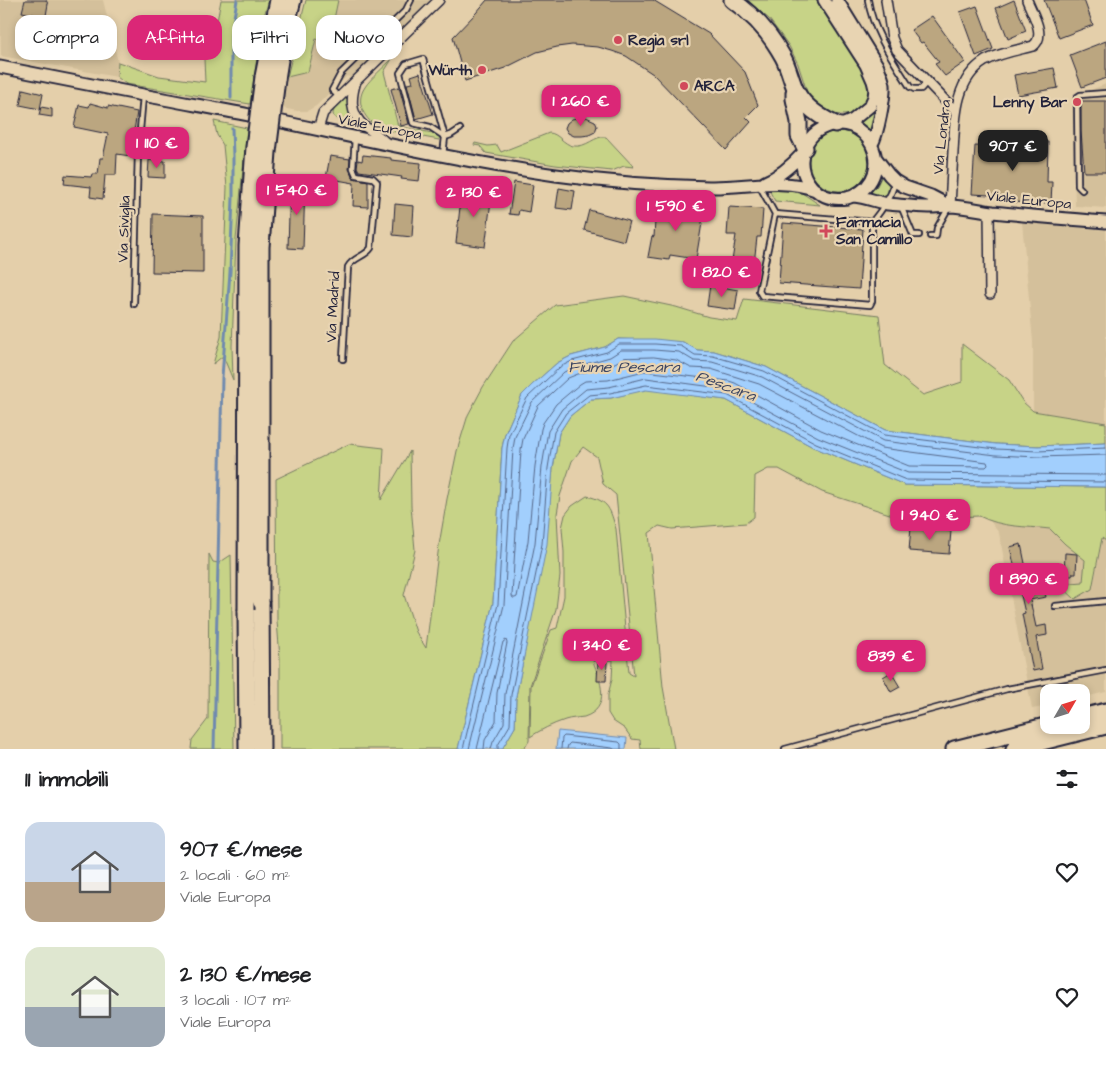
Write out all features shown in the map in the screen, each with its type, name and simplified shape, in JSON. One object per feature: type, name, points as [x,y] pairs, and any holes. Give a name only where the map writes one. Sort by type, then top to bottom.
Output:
[{"type":"highway","points":[[270,78],[278,0]]},
{"type":"highway","points":[[262,749],[252,738],[246,246],[254,147],[270,78],[293,0]]},
{"type":"highway","points":[[732,0],[750,13],[769,35],[784,59],[799,96],[811,110],[818,116],[840,124]]},
{"type":"highway","points":[[795,88],[794,99],[798,114],[799,136],[804,151]]},
{"type":"highway","points":[[1090,715],[1106,711]]},
{"type":"highway","points":[[1014,749],[1106,726]]},
{"type":"highway","points":[[954,749],[1040,727]]},
{"type":"highway","points":[[238,749],[238,746],[252,738]]},
{"type":"highway","points":[[252,738],[270,749]]},
{"type":"main road","points":[[824,0],[866,65],[873,80],[874,97],[870,106],[853,120],[822,128],[816,132],[804,151],[802,165],[808,182],[816,190],[828,197],[847,198],[862,191],[872,178],[876,168],[876,158],[868,138],[857,129],[840,124]]},
{"type":"main road","points":[[837,0],[877,65],[882,77],[884,87],[883,98],[877,133],[872,144]]},
{"type":"main road","name":"Viale Europa","points":[[0,67],[531,171],[654,184],[711,187],[785,184],[804,186],[816,190]]},
{"type":"main road","name":"Viale Europa","points":[[758,184],[781,174],[804,151]]},
{"type":"main road","name":"Viale Europa","points":[[876,158],[888,175],[895,181],[932,196],[950,206]]},
{"type":"main road","name":"Viale Europa","points":[[854,196],[886,204],[928,207],[950,206],[1106,222]]},
{"type":"street","points":[[318,130],[323,113],[439,0]]},
{"type":"street","points":[[886,0],[894,45],[902,56],[956,112]]},
{"type":"street","name":"Via Londra","points":[[950,206],[956,112],[963,88],[975,69],[985,61],[1033,46],[1038,41],[1039,29],[1028,0]]},
{"type":"street","points":[[356,81],[352,96],[356,116],[362,124],[386,143]]},
{"type":"street","points":[[989,211],[990,294]]},
{"type":"lane","points":[[339,97],[332,90],[341,73],[406,10],[411,0]]},
{"type":"lane","points":[[868,0],[870,13],[885,48],[910,87],[921,89],[928,82]]},
{"type":"lane","points":[[443,155],[445,137],[423,59],[406,64],[400,73],[413,122],[430,127],[445,137]]},
{"type":"lane","points":[[1082,190],[1078,186],[1077,97],[1106,93]]},
{"type":"lane","name":"Via Siviglia","points":[[134,304],[138,153],[143,95]]},
{"type":"lane","points":[[445,137],[460,129]]},
{"type":"lane","name":"Via Madrid","points":[[343,359],[348,267],[351,261],[368,253],[372,248],[377,182],[373,178],[356,175],[352,168],[356,137]]},
{"type":"lane","points":[[758,184],[775,214],[759,290],[762,296],[870,305],[872,301],[872,222],[886,204],[892,193],[895,181]]},
{"type":"lane","points":[[901,205],[913,235],[919,235]]},
{"type":"lane","points":[[930,236],[936,236],[937,228],[950,206]]},
{"type":"lane","points":[[775,214],[872,222]]},
{"type":"lane","points":[[1055,606],[1106,601]]},
{"type":"lane","points":[[785,749],[1008,689],[1106,670]]},
{"type":"shaded area","points":[[0,0],[103,0],[107,15],[15,15],[15,59],[1,56]]},
{"type":"shaded area","points":[[338,0],[430,0],[402,29],[402,15],[335,15]]},
{"type":"shaded area","points":[[316,39],[316,60],[370,60],[351,78],[347,76],[316,106],[307,111],[282,108],[287,77],[308,72]]},
{"type":"shaded area","points":[[117,58],[118,62],[117,77],[23,60],[117,60]]},
{"type":"shaded area","points":[[1106,84],[1106,208],[1075,206],[1072,97]]},
{"type":"shaded area","points":[[1022,222],[1106,230],[1106,423],[1033,411],[1033,342]]},
{"type":"shaded area","points":[[990,521],[1012,526],[1050,529],[1085,560],[1083,582],[1092,589],[1102,538],[1106,541],[1106,692],[1090,696],[1090,684],[1040,684],[1040,708],[1032,709],[999,533]]},
{"type":"green space","points":[[221,0],[269,0],[264,15],[232,15],[232,60],[257,60],[250,104],[126,84],[117,77],[118,62],[159,76],[205,82],[204,60],[222,60],[222,15],[218,15]]},
{"type":"green space","points":[[306,0],[338,0],[335,15],[316,15],[316,39],[308,72],[287,77],[291,60],[306,60],[306,15],[302,15]]},
{"type":"green space","points":[[747,0],[818,0],[872,88],[865,106],[851,114],[830,114],[810,101],[798,64],[789,46],[769,19]]},
{"type":"green space","points":[[391,60],[384,72],[398,126],[432,133],[440,136],[439,140],[380,129],[370,121],[363,111],[361,99],[362,93],[370,80]]},
{"type":"green space","points":[[349,94],[359,126],[337,120],[333,114],[337,106]]},
{"type":"green space","points":[[879,94],[871,131],[857,121]]},
{"type":"green space","points":[[214,121],[247,128],[236,240],[232,346],[233,380],[223,356],[213,364],[221,337],[227,187],[223,145],[217,135]]},
{"type":"green space","points":[[839,131],[856,136],[864,144],[869,161],[864,178],[856,186],[839,191],[822,186],[814,178],[809,161],[814,144],[822,136]]},
{"type":"green space","points":[[549,133],[573,146],[583,145],[598,138],[606,137],[634,167],[624,166],[612,171],[555,165],[486,153],[480,146],[474,145],[475,143],[488,146],[497,145],[501,152]]},
{"type":"green space","points":[[882,175],[890,182],[886,198],[883,200],[868,195],[877,186]]},
{"type":"green space","points":[[780,188],[796,189],[820,205],[775,201],[769,190]]},
{"type":"green space","points":[[624,296],[676,307],[709,317],[737,321],[744,299],[879,315],[885,365],[923,395],[962,382],[962,344],[1009,380],[1023,402],[1033,411],[1106,423],[1106,443],[1038,446],[996,444],[885,430],[766,367],[714,351],[697,350],[683,342],[618,339],[605,347],[571,356],[557,363],[522,395],[505,434],[502,448],[493,603],[458,749],[280,749],[276,479],[349,444],[384,448],[381,500],[410,451],[411,506],[415,550],[404,595],[416,632],[426,648],[439,545],[457,451],[468,415],[483,387],[513,341],[555,305]]},
{"type":"green space","points":[[646,389],[726,400],[813,447],[905,485],[1106,487],[1106,541],[1102,538],[1092,589],[1075,599],[1059,584],[1083,582],[1085,560],[1050,529],[1005,525],[979,516],[905,519],[822,492],[779,469],[768,469],[755,476],[754,517],[746,523],[672,529],[659,526],[649,533],[663,687],[674,749],[641,749],[640,740],[632,739],[625,729],[613,721],[608,713],[608,695],[612,679],[613,660],[593,661],[602,693],[598,707],[593,713],[584,717],[567,719],[556,723],[530,737],[531,686],[551,630],[557,628],[564,596],[562,528],[565,515],[572,506],[587,496],[600,500],[608,507],[616,529],[629,673],[634,676],[616,495],[603,484],[597,457],[583,447],[572,461],[560,496],[557,514],[560,576],[556,609],[530,686],[529,741],[524,749],[502,749],[515,727],[516,696],[546,544],[553,468],[559,433],[570,416],[591,399],[611,398]]},
{"type":"green space","points":[[209,554],[213,562],[219,563],[231,555],[234,749],[191,749],[192,740],[208,719]]},
{"type":"water","name":"Fiume Pescara","points":[[618,339],[655,339],[683,342],[697,350],[714,351],[766,367],[885,430],[996,444],[1038,446],[1106,443],[1106,487],[905,485],[813,447],[726,400],[646,390],[611,398],[591,399],[570,416],[559,433],[553,468],[547,544],[516,696],[515,727],[502,749],[458,749],[493,603],[502,448],[505,434],[522,395],[557,363],[571,356],[605,347]]},
{"type":"water","points":[[558,731],[627,738],[626,749],[556,749]]},
{"type":"building","points":[[25,0],[46,0],[48,4],[46,15],[22,12]]},
{"type":"building","points":[[487,0],[653,0],[709,34],[745,72],[758,105],[746,117],[751,122],[726,150],[653,74],[626,56],[598,47],[572,45],[537,52],[505,68],[465,81],[453,37]]},
{"type":"building","points":[[1014,0],[1026,31],[1008,39],[996,8]]},
{"type":"building","points":[[1044,0],[1084,0],[1093,25],[1059,38]]},
{"type":"building","points":[[977,6],[993,49],[976,56],[960,12]]},
{"type":"building","points":[[932,16],[965,62],[945,76],[935,64],[939,62],[911,30]]},
{"type":"building","points":[[1106,41],[1106,78],[1082,87],[1070,55]]},
{"type":"building","points":[[1054,68],[1058,88],[1018,95],[1014,75]]},
{"type":"building","points":[[420,73],[433,114],[416,119],[407,84],[413,83],[411,76]]},
{"type":"building","points":[[399,87],[409,124],[401,126],[391,89]]},
{"type":"building","points":[[23,89],[43,94],[40,109],[20,105]]},
{"type":"building","points":[[1081,101],[1106,101],[1106,172],[1084,172]]},
{"type":"building","points":[[90,103],[108,108],[108,106],[137,112],[130,156],[117,154],[116,175],[105,175],[103,199],[90,197],[91,187],[64,184],[65,175],[91,177],[92,174],[98,174],[100,158],[103,158],[108,134],[74,127],[79,105],[89,107]]},
{"type":"building","points":[[41,107],[52,109],[52,117],[39,115]]},
{"type":"building","points":[[586,117],[595,121],[597,126],[595,132],[582,136],[574,136],[568,133],[565,128],[567,123],[572,119]]},
{"type":"building","points":[[1011,139],[1048,142],[1047,182],[1052,182],[1051,203],[1005,202],[1006,196],[972,194],[975,146],[1011,148]]},
{"type":"building","points":[[363,155],[421,163],[419,181],[359,171],[357,167],[358,160],[362,161]]},
{"type":"building","points":[[330,156],[350,159],[349,169],[353,178],[368,181],[368,207],[353,206],[354,183],[326,178]]},
{"type":"building","points":[[149,160],[165,161],[165,178],[148,177]]},
{"type":"building","points":[[514,182],[533,185],[529,212],[519,210],[518,215],[509,214]]},
{"type":"building","points":[[290,184],[305,184],[303,249],[288,248]]},
{"type":"building","points":[[559,188],[575,191],[572,210],[556,208]]},
{"type":"building","points":[[462,189],[492,193],[485,247],[456,243]]},
{"type":"building","points":[[395,204],[414,206],[412,237],[393,235]]},
{"type":"building","points":[[656,204],[704,211],[696,259],[670,255],[669,260],[648,257],[652,236],[654,237]]},
{"type":"building","points":[[729,207],[763,209],[761,237],[757,237],[754,264],[732,261],[736,235],[727,235]]},
{"type":"building","points":[[589,210],[629,221],[624,241],[584,230]]},
{"type":"building","points":[[153,214],[203,216],[203,273],[152,272]]},
{"type":"building","points":[[783,223],[863,229],[859,289],[779,283]]},
{"type":"building","points":[[710,285],[738,290],[735,310],[707,306]]},
{"type":"building","points":[[911,527],[951,531],[949,554],[909,551]]},
{"type":"building","points":[[1021,544],[1029,583],[1042,580],[1046,597],[1030,600],[1036,627],[1046,625],[1047,635],[1036,637],[1042,669],[1033,671],[1022,614],[1025,613],[1010,547]]},
{"type":"building","points":[[1065,553],[1077,554],[1076,573],[1073,573],[1072,576],[1064,576]]},
{"type":"building","points":[[598,661],[607,662],[606,681],[597,681]]},
{"type":"building","points":[[891,672],[900,687],[891,692],[883,677]]},
{"type":"waterway","points":[[231,98],[231,35],[237,0]]},
{"type":"waterway","points":[[214,749],[222,377],[230,272],[233,198],[232,128]]},
{"type":"place","name":"Regia srl","points":[[618,40]]},
{"type":"place","name":"Würth","points":[[482,70]]},
{"type":"place","name":"ARCA","points":[[684,86]]},
{"type":"place","name":"Lenny Bar","points":[[1077,102]]},
{"type":"place","name":"Farmacia San Camillo","points":[[826,231]]},
{"type":"water label","name":"Pescara","points":[[726,386]]}]
